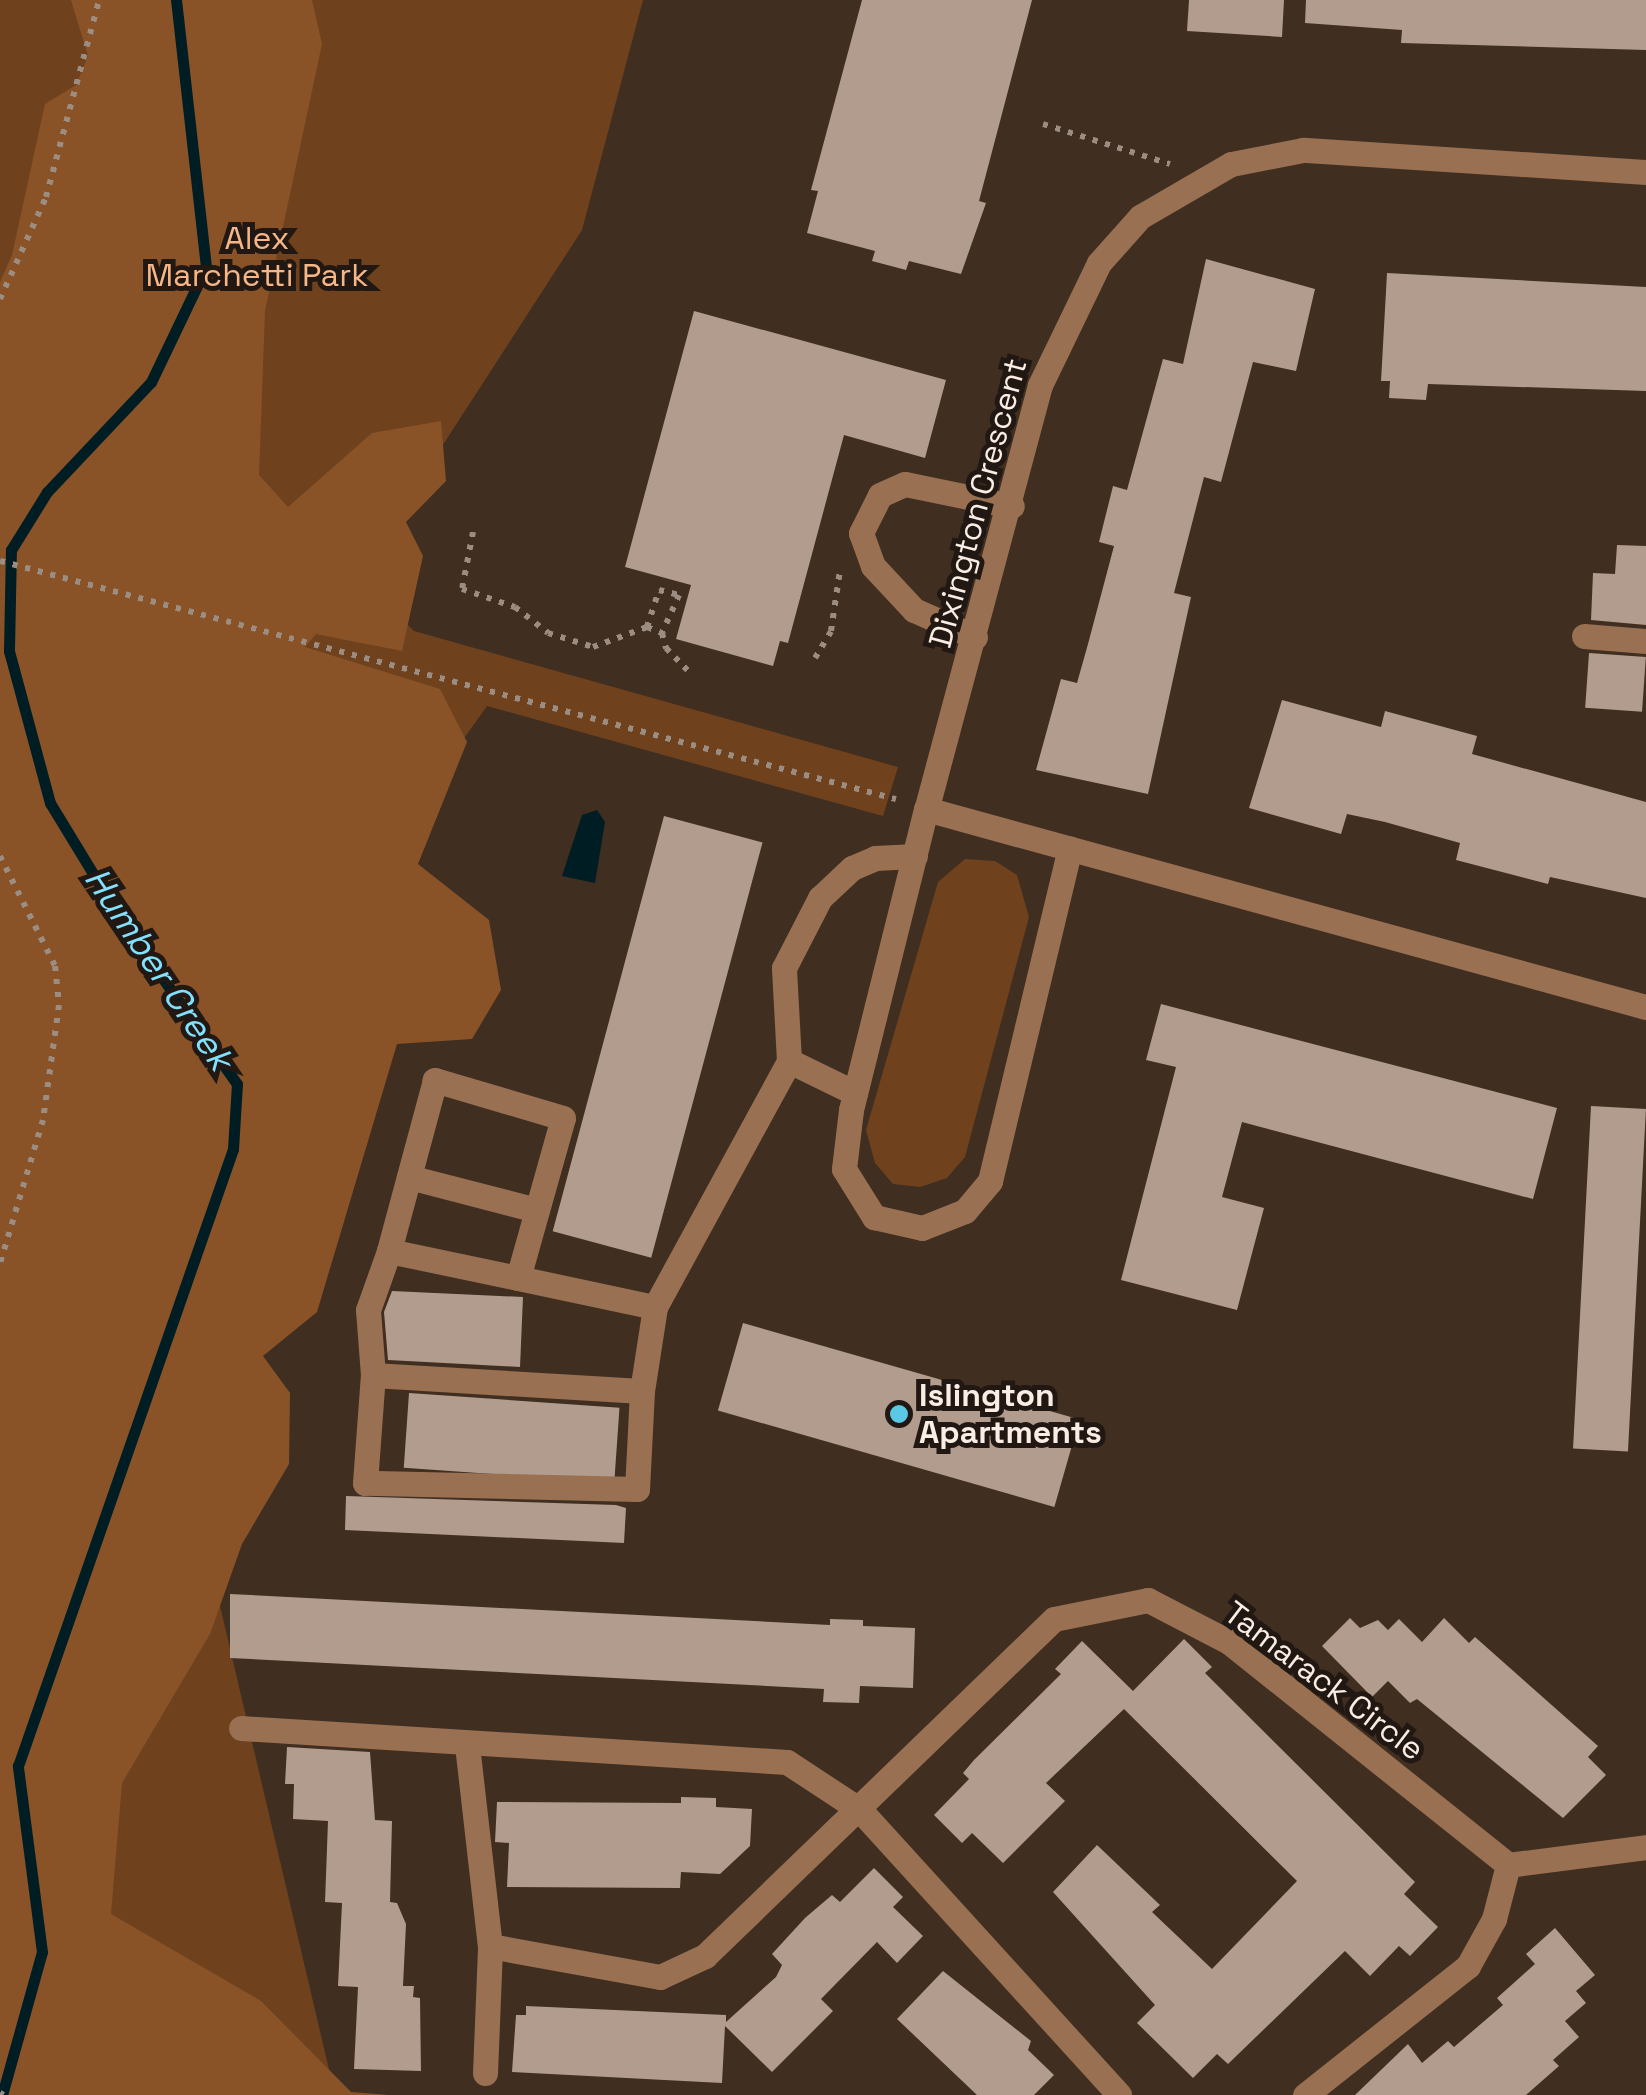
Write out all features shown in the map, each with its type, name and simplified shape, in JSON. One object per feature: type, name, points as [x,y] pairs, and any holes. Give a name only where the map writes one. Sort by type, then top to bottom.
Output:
[{"type":"street","name":"Dixington Crescent","points":[[1070,849],[990,1181],[965,1211],[922,1228],[874,1217],[844,1170],[856,1093],[914,856],[1012,506],[1040,385],[1099,263],[1140,217],[1205,175],[1302,150],[1646,172]]},
{"type":"street","points":[[974,638],[914,610],[873,566],[861,533],[880,495],[905,484],[1012,506]]},
{"type":"street","points":[[1584,636],[1646,641]]},
{"type":"street","points":[[926,810],[1646,1007]]},
{"type":"street","points":[[518,1278],[563,1118],[434,1080],[389,1251],[368,1310],[373,1375],[365,1483],[636,1489],[642,1391],[656,1307],[789,1062],[784,968],[795,937],[820,898],[852,868],[875,858],[914,856]]},
{"type":"street","points":[[789,1062],[856,1093]]},
{"type":"street","points":[[409,1177],[538,1210]]},
{"type":"street","points":[[389,1251],[656,1307]]},
{"type":"street","points":[[373,1375],[642,1391]]},
{"type":"street","name":"Tamarack Circle","points":[[490,1946],[660,1977],[705,1956],[860,1810],[995,1669],[1054,1619],[1148,1600],[1228,1642],[1508,1865]]},
{"type":"street","points":[[241,1728],[788,1762],[860,1810],[1119,2095]]},
{"type":"street","points":[[468,1745],[490,1946],[485,2073]]},
{"type":"street","points":[[1305,2095],[1468,1966],[1494,1919],[1508,1865],[1646,1846]]},
{"type":"path","points":[[0,299],[46,198],[99,0]]},
{"type":"path","points":[[1043,124],[1205,175]]},
{"type":"path","points":[[474,532],[462,589],[514,608],[548,633],[593,648],[647,628],[662,632]]},
{"type":"path","points":[[814,658],[840,597],[840,542],[861,533]]},
{"type":"path","points":[[0,561],[926,810]]},
{"type":"path","points":[[647,628],[659,590],[678,595],[662,632],[666,648],[689,672]]},
{"type":"path","points":[[0,856],[55,966],[58,1005],[43,1120],[0,1263]]},
{"type":"green space","name":"Alex Marchetti Park","points":[[0,0],[643,0],[582,230],[358,576],[414,631],[898,767],[883,816],[487,706],[308,957],[217,1593],[335,2095],[0,2095]]},
{"type":"green space","name":"Alex Marchetti Park","points":[[71,0],[312,0],[322,44],[265,311],[259,475],[288,507],[372,433],[441,421],[446,481],[406,522],[423,556],[402,651],[316,634],[305,647],[440,689],[467,742],[418,864],[489,920],[501,990],[472,1039],[397,1044],[317,1312],[263,1356],[290,1393],[289,1464],[242,1544],[210,1634],[122,1783],[111,1914],[261,2001],[351,2092],[389,2095],[0,2095],[0,282],[12,255],[45,104],[76,85],[88,56]]},
{"type":"green space","points":[[965,859],[995,861],[1017,875],[1029,917],[965,1157],[947,1178],[920,1187],[893,1184],[875,1163],[866,1130],[938,882]]},
{"type":"water","points":[[597,810],[605,822],[595,883],[562,876],[582,815]]},
{"type":"building","points":[[862,0],[1032,0],[979,201],[986,203],[961,274],[909,261],[906,270],[872,261],[875,251],[807,233],[818,191],[811,190]]},
{"type":"building","points":[[1189,0],[1284,0],[1282,37],[1187,31]]},
{"type":"building","points":[[1306,0],[1646,0],[1646,50],[1401,43],[1402,30],[1305,23]]},
{"type":"building","points":[[1206,259],[1315,289],[1296,371],[1253,362],[1221,482],[1204,477],[1174,593],[1191,597],[1148,794],[1036,770],[1061,679],[1077,683],[1088,644],[1114,546],[1099,542],[1113,486],[1127,490],[1163,359],[1183,364]]},
{"type":"building","points":[[1387,273],[1646,287],[1646,391],[1428,384],[1426,400],[1389,398],[1390,381],[1381,381]]},
{"type":"building","points":[[694,311],[946,380],[925,458],[844,435],[788,643],[780,641],[773,666],[676,639],[691,585],[625,567]]},
{"type":"building","points":[[1617,545],[1646,546],[1646,625],[1591,620],[1593,573],[1615,574]]},
{"type":"building","points":[[1589,653],[1646,657],[1642,712],[1585,708]]},
{"type":"building","points":[[1282,700],[1381,727],[1385,711],[1477,736],[1472,754],[1646,802],[1646,898],[1550,877],[1548,884],[1456,860],[1460,843],[1385,822],[1347,814],[1341,834],[1249,808]]},
{"type":"building","points":[[664,816],[763,842],[651,1258],[553,1231]]},
{"type":"building","points":[[1161,1004],[1557,1108],[1533,1199],[1242,1122],[1222,1197],[1264,1208],[1237,1310],[1121,1280],[1176,1067],[1146,1060]]},
{"type":"building","points":[[1591,1106],[1646,1109],[1628,1451],[1573,1449]]},
{"type":"building","points":[[392,1291],[523,1297],[520,1367],[388,1360],[384,1312]]},
{"type":"building","name":"Islington Apartments","points":[[743,1323],[1079,1419],[1054,1507],[718,1410]]},
{"type":"building","points":[[409,1393],[619,1408],[614,1483],[404,1468]]},
{"type":"building","points":[[346,1496],[616,1505],[626,1508],[624,1543],[345,1530]]},
{"type":"building","points":[[230,1594],[830,1625],[830,1619],[863,1620],[863,1626],[915,1628],[913,1688],[860,1686],[859,1703],[823,1702],[824,1689],[230,1658]]},
{"type":"building","points":[[1350,1618],[1360,1628],[1378,1620],[1388,1630],[1399,1619],[1422,1642],[1444,1618],[1469,1643],[1475,1637],[1598,1746],[1588,1757],[1606,1775],[1563,1818],[1417,1699],[1410,1703],[1388,1681],[1372,1697],[1322,1646]]},
{"type":"building","points":[[1184,1639],[1212,1667],[1205,1673],[1415,1882],[1404,1894],[1438,1927],[1410,1956],[1399,1946],[1370,1976],[1345,1951],[1228,2064],[1217,2054],[1193,2078],[1137,2023],[1155,2005],[1053,1892],[1097,1845],[1160,1905],[1152,1912],[1212,1969],[1297,1881],[1124,1709],[1046,1783],[1065,1801],[1003,1863],[972,1833],[962,1843],[934,1815],[969,1779],[963,1773],[974,1760],[1061,1674],[1055,1669],[1082,1641],[1133,1691]]},
{"type":"building","points":[[287,1747],[370,1752],[375,1820],[392,1821],[390,1902],[397,1903],[406,1924],[403,1986],[414,1986],[413,1997],[420,1998],[421,2071],[354,2069],[358,1987],[338,1986],[342,1903],[325,1902],[328,1821],[293,1819],[294,1784],[285,1784]]},
{"type":"building","points":[[681,1797],[716,1798],[716,1807],[752,1809],[750,1846],[720,1874],[681,1872],[680,1888],[507,1887],[509,1843],[495,1842],[497,1802],[681,1803]]},
{"type":"building","points":[[874,1868],[903,1897],[893,1907],[923,1936],[897,1963],[877,1942],[821,1999],[833,2011],[772,2072],[725,2026],[722,2083],[512,2072],[516,2015],[526,2015],[526,2006],[726,2015],[726,2022],[776,1977],[782,1965],[772,1954],[805,1918],[832,1895],[840,1902]]},
{"type":"building","points":[[1555,1928],[1595,1975],[1576,1991],[1586,2003],[1565,2021],[1579,2037],[1553,2060],[1559,2066],[1526,2095],[1355,2095],[1408,2044],[1422,2063],[1448,2041],[1454,2047],[1503,2005],[1497,1998],[1535,1964],[1526,1954]]},
{"type":"building","points":[[943,1971],[1031,2041],[1028,2050],[1054,2075],[1034,2095],[977,2095],[897,2019]]},
{"type":"waterway","name":"Humber Creek","points":[[2,2095],[42,1952],[18,1766],[233,1149],[237,1084],[117,913],[50,803],[9,651],[11,550],[47,492],[151,382],[206,267],[176,0]]},
{"type":"place","name":"Islington Apartments","points":[[899,1414]]}]
